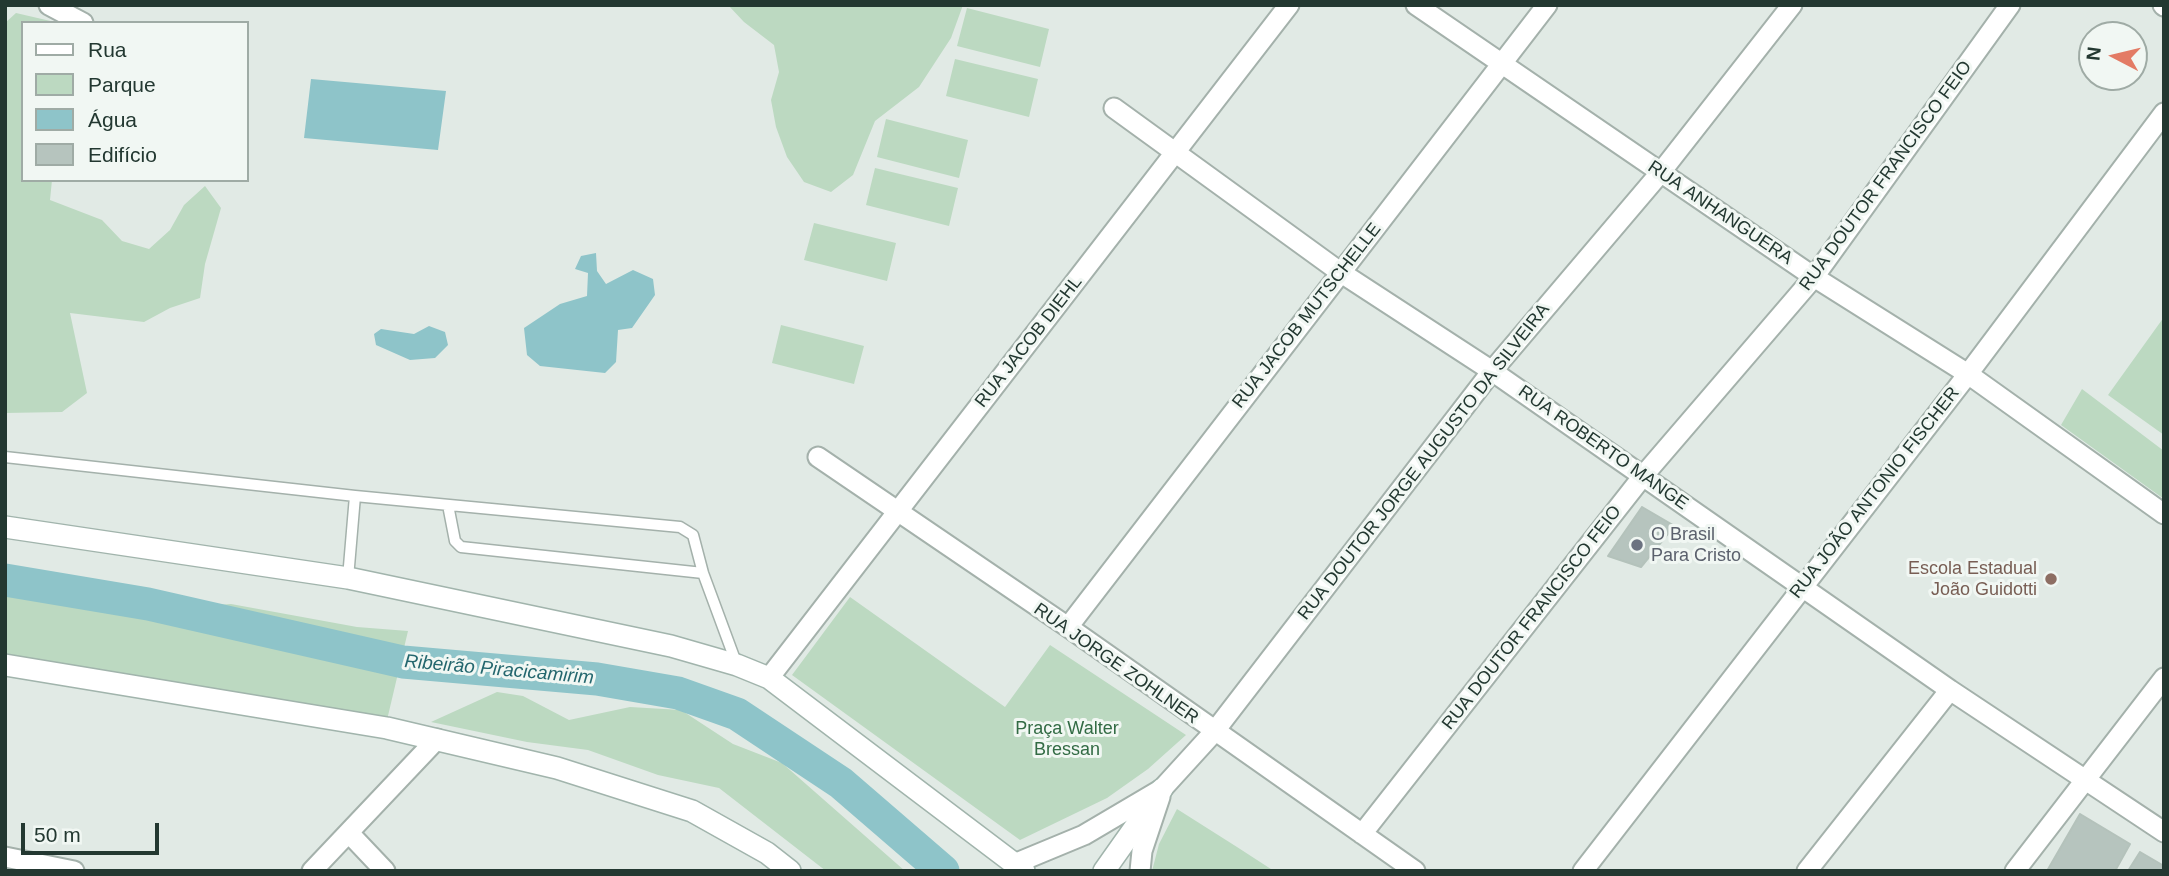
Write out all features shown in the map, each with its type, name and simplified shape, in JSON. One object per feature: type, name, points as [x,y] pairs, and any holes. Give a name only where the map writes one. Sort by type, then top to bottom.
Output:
[{"type":"main road","points":[[5,527],[348,578],[671,646],[737,665],[769,678],[1019,867]]},
{"type":"main road","points":[[5,665],[374,725],[556,768],[692,811],[767,853],[790,871]]},
{"type":"main road","points":[[1104,871],[1163,789]]},
{"type":"street","points":[[49,5],[79,21]]},
{"type":"street","name":"RUA JACOB DIEHL","points":[[769,678],[1289,5]]},
{"type":"street","name":"RUA ANHANGUERA","points":[[1416,5],[1814,277],[1968,374],[2164,514]]},
{"type":"street","name":"RUA JACOB MUTSCHELLE","points":[[1068,627],[1547,5]]},
{"type":"street","name":"RUA DOUTOR JORGE AUGUSTO DA SILVEIRA","points":[[1019,867],[1084,835],[1163,789],[1214,732],[1492,370],[1661,173],[1792,5]]},
{"type":"street","name":"RUA DOUTOR FRANCISCO FEIO","points":[[1362,834],[1643,476],[1814,277],[2010,5]]},
{"type":"street","name":"RUA ROBERTO MANGE","points":[[1114,108],[1173,154],[1340,272],[1492,370],[1950,690],[2164,832]]},
{"type":"street","name":"RUA JOÃO ANTONIO FISCHER","points":[[1584,871],[1968,374],[2164,113]]},
{"type":"street","name":"RUA JORGE ZOHLNER","points":[[818,457],[1068,627],[1415,871]]},
{"type":"street","points":[[2015,871],[2164,678]]},
{"type":"street","points":[[1807,871],[1950,690]]},
{"type":"street","points":[[313,871],[437,739]]},
{"type":"street","name":"RUA DOUTOR JORGE AUGUSTO DA SILVEIRA","points":[[1140,871],[1142,851],[1163,789]]},
{"type":"street","points":[[349,832],[385,871]]},
{"type":"street","points":[[5,857],[74,871]]},
{"type":"lane","points":[[5,457],[355,496],[680,527],[694,535],[703,573],[737,665]]},
{"type":"lane","points":[[348,578],[355,496]]},
{"type":"lane","points":[[448,505],[455,541],[461,547],[703,573]]},
{"type":"green space","points":[[728,5],[963,5],[951,38],[919,87],[875,121],[853,175],[831,192],[804,182],[787,157],[776,127],[771,100],[779,72],[774,45],[744,22]]},
{"type":"green space","points":[[967,8],[1049,29],[1040,67],[957,46]]},
{"type":"green space","points":[[16,13],[50,21],[21,21],[21,182],[52,182],[50,200],[102,220],[122,241],[149,249],[170,230],[184,205],[205,186],[221,208],[205,264],[200,298],[170,308],[144,322],[70,313],[87,393],[62,412],[5,413],[5,23]]},
{"type":"green space","points":[[955,59],[1038,79],[1029,117],[946,96]]},
{"type":"green space","points":[[886,119],[968,140],[959,178],[877,157]]},
{"type":"green space","points":[[875,168],[958,188],[949,226],[866,205]]},
{"type":"green space","points":[[814,223],[896,243],[887,281],[804,260]]},
{"type":"green space","points":[[2164,317],[2164,435],[2108,395]]},
{"type":"green space","points":[[781,325],[864,346],[854,384],[772,363]]},
{"type":"green space","points":[[2082,389],[2164,451],[2164,499],[2061,425]]},
{"type":"green space","points":[[5,589],[141,611],[231,604],[357,627],[408,631],[387,720],[5,659]]},
{"type":"green space","name":"Praça Walter Bressan","points":[[850,597],[1005,707],[1050,645],[1186,735],[1148,769],[1107,798],[1020,840],[792,675]]},
{"type":"green space","points":[[497,692],[523,696],[569,720],[630,707],[681,710],[733,744],[782,763],[905,871],[826,871],[719,788],[658,775],[588,750],[527,742],[431,722]]},
{"type":"green space","points":[[1177,809],[1274,871],[1152,871],[1159,844]]},
{"type":"water","points":[[311,79],[446,91],[438,150],[304,138]]},
{"type":"water","points":[[596,253],[597,271],[606,284],[633,270],[653,279],[655,295],[632,328],[618,330],[616,362],[605,373],[540,366],[527,355],[524,328],[560,304],[587,296],[588,273],[575,269],[581,256]]},
{"type":"water","points":[[429,326],[445,332],[448,345],[435,358],[410,360],[376,345],[374,334],[381,329],[414,334]]},
{"type":"building","name":"O Brasil Para Cristo","points":[[1642,507],[1678,528],[1675,533],[1671,530],[1641,567],[1608,556]]},
{"type":"building","points":[[2080,814],[2130,844],[2115,871],[2047,871]]},
{"type":"building","points":[[2140,852],[2164,866],[2164,871],[2128,871]]},
{"type":"waterway","name":"Ribeirão Piracicamirim","points":[[5,580],[148,604],[403,662],[597,679],[678,693],[737,714],[841,783],[943,871]]},
{"type":"place","name":"O Brasil Para Cristo","points":[[1637,545]]},
{"type":"place","name":"Escola Estadual João Guidotti","points":[[2051,579]]}]
